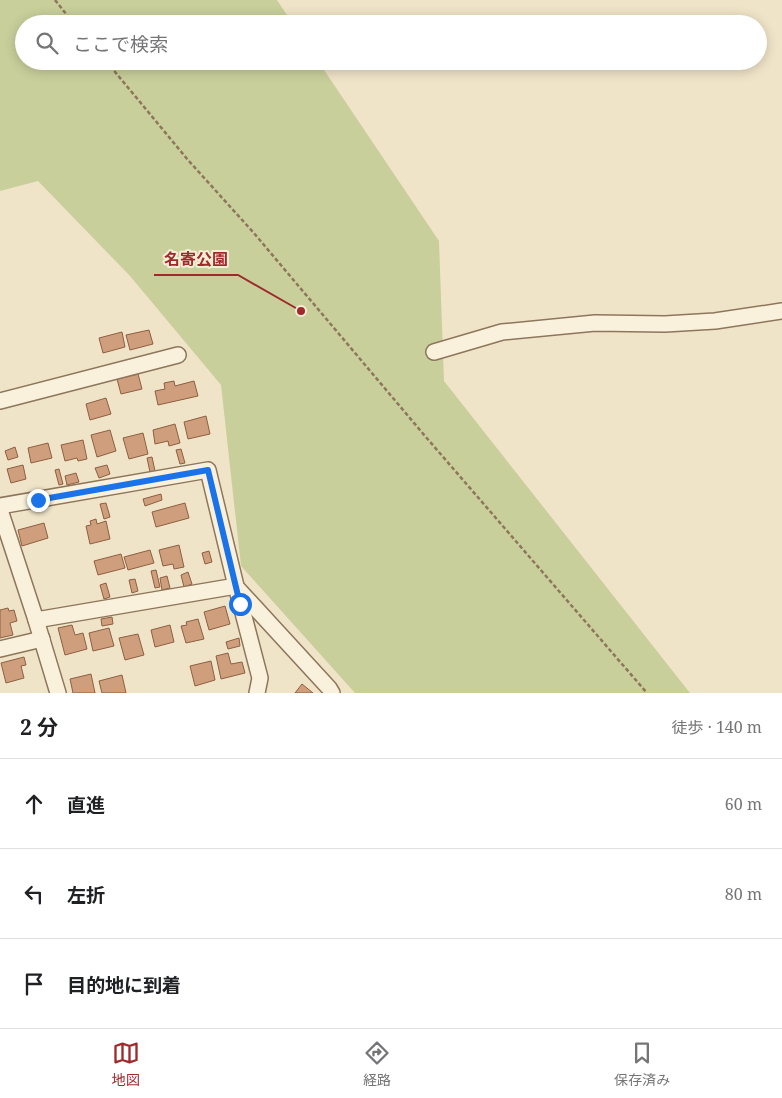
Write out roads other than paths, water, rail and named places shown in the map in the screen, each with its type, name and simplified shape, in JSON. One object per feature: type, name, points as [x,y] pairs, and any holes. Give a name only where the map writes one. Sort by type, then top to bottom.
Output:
[{"type":"street","points":[[434,352],[502,332],[595,323],[665,324],[782,312]]},
{"type":"street","points":[[0,401],[178,355]]},
{"type":"street","points":[[58,693],[36,620],[5,544],[0,508],[208,470],[260,678],[257,693]]},
{"type":"street","points":[[36,620],[236,586]]},
{"type":"street","points":[[236,586],[332,693]]},
{"type":"street","points":[[0,649],[42,639]]},
{"type":"place","name":"名寄公園","points":[[301,311]]}]
